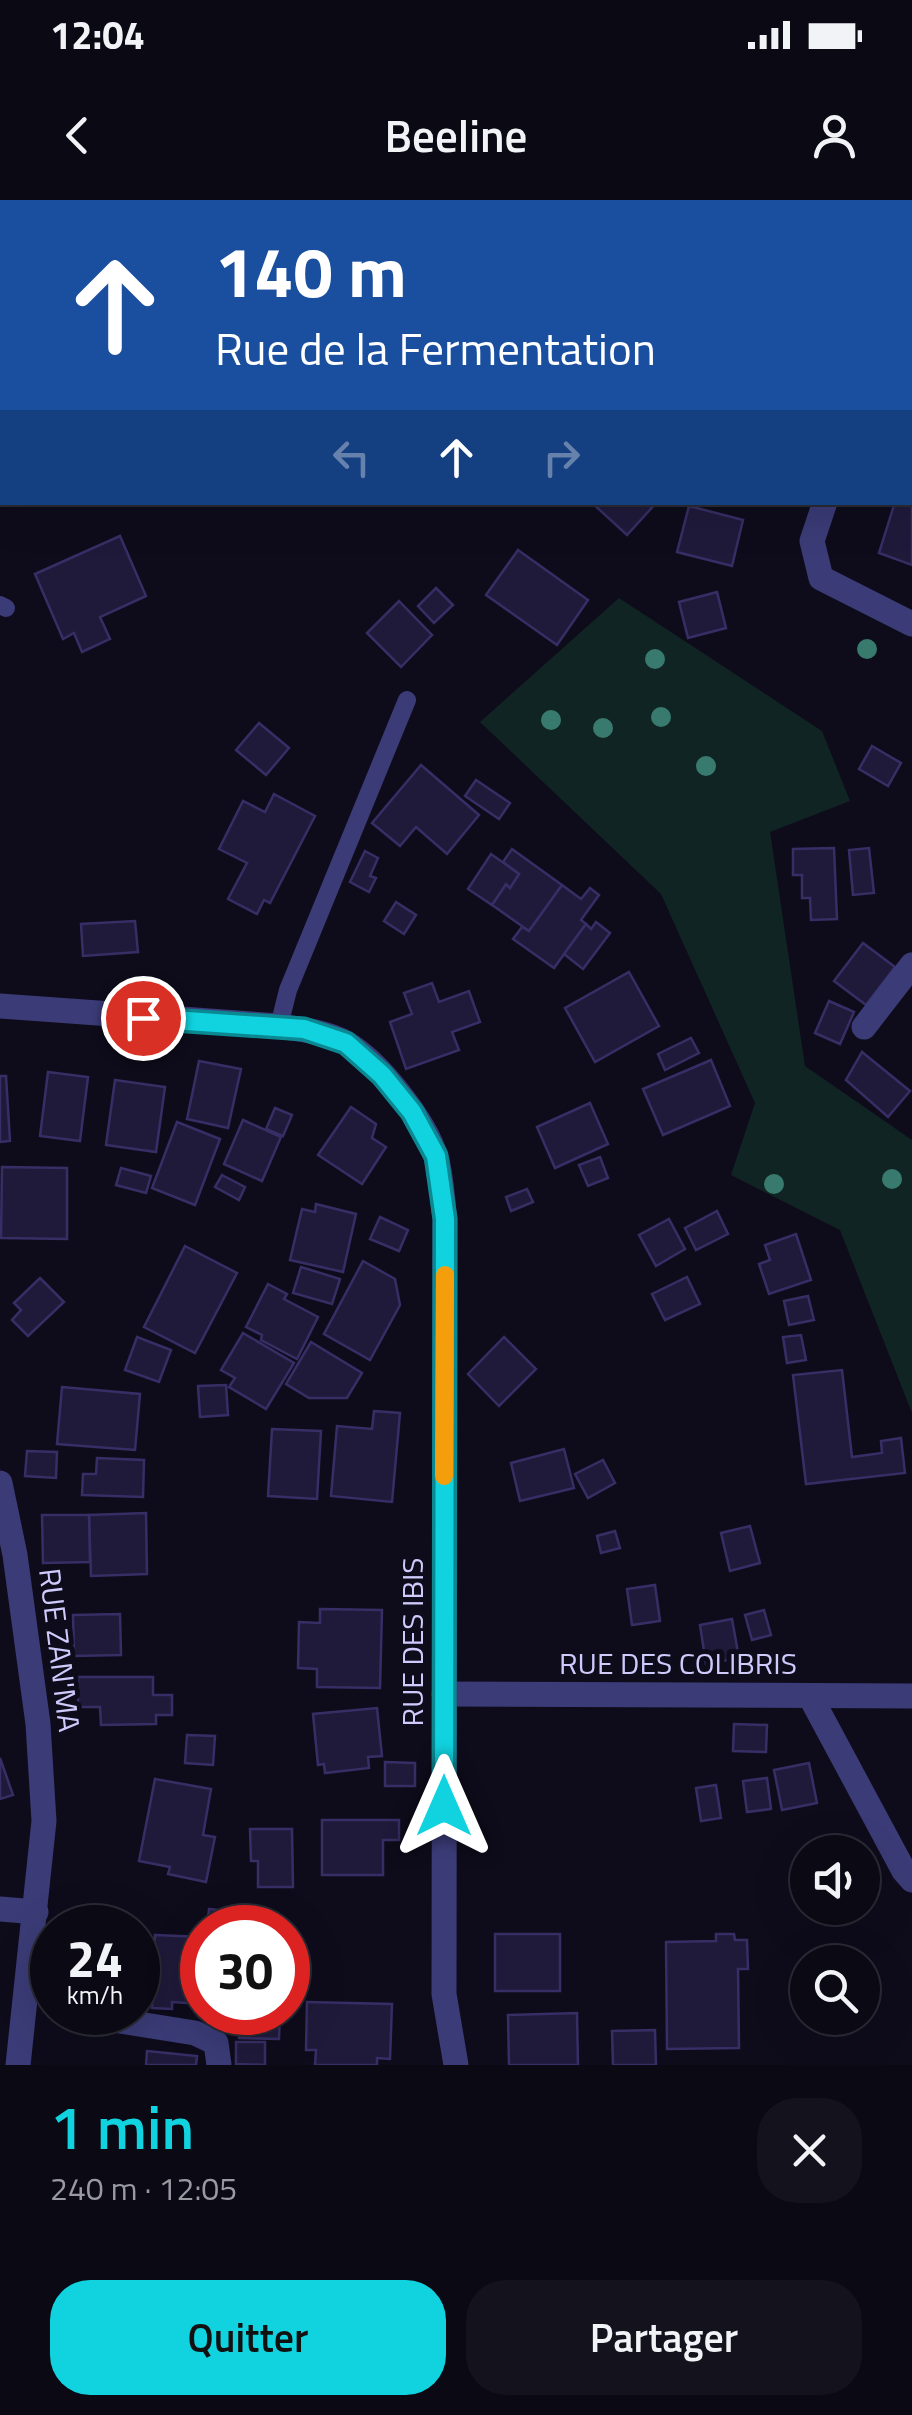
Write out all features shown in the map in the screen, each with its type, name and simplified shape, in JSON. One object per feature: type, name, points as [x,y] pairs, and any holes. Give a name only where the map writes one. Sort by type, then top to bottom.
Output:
[{"type":"street","points":[[824,505],[812,541],[821,578],[912,624]]},
{"type":"street","points":[[864,1027],[912,965]]},
{"type":"street","name":"RUE DES IBIS","points":[[0,1006],[278,1026],[304,1029],[346,1043],[382,1075],[412,1112],[436,1156],[445,1219],[444,1994],[456,2065]]},
{"type":"street","name":"RUE ZAN'MA","points":[[0,1483],[15,1556],[38,1724],[44,1821],[37,1905]]},
{"type":"street","name":"RUE DES COLIBRIS","points":[[444,1694],[912,1696]]},
{"type":"street","points":[[810,1696],[912,1880]]},
{"type":"street","points":[[0,1909],[30,1912]]},
{"type":"street","name":"RUE ZAN'MA","points":[[18,2065],[30,1968]]},
{"type":"street","points":[[26,2006],[30,2007]]},
{"type":"street","points":[[160,2027],[195,2033],[216,2043],[219,2065]]},
{"type":"lane","points":[[278,1026],[288,990],[408,700]]},
{"type":"green space","points":[[619,598],[822,731],[850,801],[770,832],[805,1066],[912,1140],[912,1413],[840,1230],[731,1175],[755,1103],[661,894],[480,722]]},
{"type":"building","points":[[594,505],[654,505],[627,535]]},
{"type":"building","points":[[894,505],[912,505],[912,565],[879,553]]},
{"type":"building","points":[[689,506],[743,520],[732,566],[677,552]]},
{"type":"building","points":[[120,536],[146,596],[100,617],[110,639],[82,652],[74,633],[63,639],[35,574]]},
{"type":"building","points":[[518,550],[588,600],[557,645],[486,595]]},
{"type":"building","points":[[436,588],[453,605],[434,623],[418,606]]},
{"type":"building","points":[[717,592],[726,628],[688,638],[679,602]]},
{"type":"building","points":[[399,601],[432,635],[401,667],[367,633]]},
{"type":"building","points":[[259,723],[289,748],[266,775],[236,750]]},
{"type":"building","points":[[872,746],[901,763],[888,786],[859,769]]},
{"type":"building","points":[[421,765],[479,815],[447,854],[416,827],[400,846],[372,823]]},
{"type":"building","points":[[476,780],[510,803],[499,819],[465,796]]},
{"type":"building","points":[[274,794],[315,816],[270,903],[264,900],[257,914],[228,899],[247,863],[219,849],[243,801],[265,812]]},
{"type":"building","points":[[834,848],[837,919],[811,920],[810,898],[802,898],[802,875],[793,875],[793,849]]},
{"type":"building","points":[[869,848],[874,893],[853,895],[849,850]]},
{"type":"building","points":[[512,849],[562,885],[529,931],[492,905],[506,884],[510,888],[519,874],[503,862]]},
{"type":"building","points":[[365,851],[378,858],[370,876],[376,878],[369,892],[350,882]]},
{"type":"building","points":[[491,854],[519,874],[510,888],[506,884],[492,905],[468,889]]},
{"type":"building","points":[[562,885],[581,899],[590,888],[599,895],[581,920],[586,924],[554,968],[513,939],[522,927],[529,931]]},
{"type":"building","points":[[396,902],[416,915],[404,934],[384,921]]},
{"type":"building","points":[[135,921],[138,952],[83,956],[81,924]]},
{"type":"building","points":[[596,922],[610,933],[583,969],[564,954],[586,924],[591,929]]},
{"type":"building","points":[[863,943],[895,967],[866,1005],[834,981]]},
{"type":"building","points":[[629,972],[659,1026],[595,1062],[565,1008]]},
{"type":"building","points":[[432,983],[439,1002],[469,991],[480,1022],[452,1032],[459,1050],[406,1069],[390,1022],[412,1014],[404,993]]},
{"type":"building","points":[[829,1001],[854,1012],[840,1044],[815,1033]]},
{"type":"building","points":[[691,1038],[699,1053],[665,1070],[658,1054]]},
{"type":"building","points":[[862,1052],[910,1091],[888,1117],[846,1080]]},
{"type":"building","points":[[711,1060],[730,1106],[663,1135],[643,1089]]},
{"type":"building","points":[[199,1061],[241,1069],[228,1128],[187,1119]]},
{"type":"building","points":[[48,1072],[88,1077],[80,1141],[40,1136]]},
{"type":"building","points":[[0,1076],[6,1076],[10,1141],[0,1142]]},
{"type":"building","points":[[115,1080],[165,1087],[156,1152],[106,1145]]},
{"type":"building","points":[[590,1103],[608,1144],[555,1168],[537,1127]]},
{"type":"building","points":[[351,1107],[376,1124],[372,1138],[386,1147],[362,1184],[318,1155]]},
{"type":"building","points":[[275,1108],[292,1115],[283,1136],[266,1129]]},
{"type":"building","points":[[243,1120],[281,1137],[262,1181],[224,1164]]},
{"type":"building","points":[[177,1122],[220,1139],[195,1205],[152,1188]]},
{"type":"building","points":[[600,1157],[608,1178],[588,1186],[579,1165]]},
{"type":"building","points":[[2,1167],[67,1168],[67,1239],[1,1238]]},
{"type":"building","points":[[121,1168],[151,1176],[146,1193],[116,1185]]},
{"type":"building","points":[[222,1175],[245,1187],[239,1200],[215,1187]]},
{"type":"building","points":[[527,1189],[533,1202],[511,1211],[506,1197]]},
{"type":"building","points":[[316,1204],[356,1214],[343,1272],[290,1260],[302,1209],[315,1212]]},
{"type":"building","points":[[717,1211],[728,1234],[696,1250],[685,1228]]},
{"type":"building","points":[[380,1217],[408,1230],[399,1251],[370,1239]]},
{"type":"building","points":[[669,1219],[685,1249],[656,1266],[639,1235]]},
{"type":"building","points":[[796,1234],[811,1280],[769,1294],[759,1264],[770,1260],[765,1245]]},
{"type":"building","points":[[185,1246],[237,1273],[195,1353],[144,1327]]},
{"type":"building","points":[[363,1261],[395,1279],[400,1305],[370,1360],[324,1334]]},
{"type":"building","points":[[301,1267],[340,1279],[332,1304],[293,1293]]},
{"type":"building","points":[[687,1277],[700,1304],[665,1320],[652,1294]]},
{"type":"building","points":[[40,1278],[64,1302],[28,1336],[12,1320],[21,1310],[14,1303]]},
{"type":"building","points":[[268,1284],[287,1294],[284,1299],[318,1317],[297,1359],[261,1340],[262,1335],[246,1327]]},
{"type":"building","points":[[808,1296],[814,1320],[789,1325],[784,1301]]},
{"type":"building","points":[[243,1333],[294,1363],[266,1409],[229,1387],[235,1378],[221,1370]]},
{"type":"building","points":[[801,1335],[806,1360],[787,1363],[783,1337]]},
{"type":"building","points":[[137,1337],[171,1350],[159,1382],[125,1370]]},
{"type":"building","points":[[504,1337],[536,1369],[499,1406],[468,1374]]},
{"type":"building","points":[[311,1342],[362,1373],[347,1398],[309,1398],[286,1384]]},
{"type":"building","points":[[842,1370],[852,1457],[882,1453],[881,1441],[901,1438],[905,1473],[806,1484],[793,1375]]},
{"type":"building","points":[[226,1385],[228,1415],[200,1417],[198,1386]]},
{"type":"building","points":[[62,1387],[140,1394],[135,1450],[57,1444]]},
{"type":"building","points":[[374,1411],[400,1413],[392,1502],[331,1496],[337,1426],[372,1429]]},
{"type":"building","points":[[272,1429],[321,1431],[317,1499],[268,1496]]},
{"type":"building","points":[[564,1449],[574,1488],[520,1501],[511,1463]]},
{"type":"building","points":[[27,1451],[57,1452],[56,1478],[25,1476]]},
{"type":"building","points":[[97,1458],[144,1460],[143,1497],[82,1495],[83,1474],[96,1474]]},
{"type":"building","points":[[603,1460],[615,1483],[588,1498],[575,1474]]},
{"type":"building","points":[[146,1513],[147,1574],[91,1576],[89,1515]]},
{"type":"building","points":[[42,1515],[89,1515],[90,1562],[43,1563]]},
{"type":"building","points":[[750,1526],[760,1563],[730,1571],[721,1533]]},
{"type":"building","points":[[615,1531],[620,1548],[601,1553],[597,1536]]},
{"type":"building","points":[[655,1585],[660,1621],[632,1625],[627,1589]]},
{"type":"building","points":[[320,1609],[382,1610],[380,1688],[317,1687],[317,1669],[298,1668],[299,1622],[320,1623]]},
{"type":"building","points":[[764,1610],[771,1635],[752,1640],[745,1615]]},
{"type":"building","points":[[120,1614],[121,1655],[74,1656],[73,1615]]},
{"type":"building","points":[[732,1619],[739,1658],[706,1664],[700,1625]]},
{"type":"building","points":[[78,1677],[153,1677],[153,1695],[172,1695],[172,1715],[156,1715],[156,1724],[101,1725],[100,1707],[78,1707]]},
{"type":"building","points":[[377,1708],[382,1756],[368,1757],[369,1768],[325,1773],[324,1764],[318,1765],[313,1714]]},
{"type":"building","points":[[734,1724],[767,1725],[766,1752],[733,1751]]},
{"type":"building","points":[[187,1735],[215,1736],[213,1765],[185,1763]]},
{"type":"building","points":[[0,1758],[13,1795],[0,1799]]},
{"type":"building","points":[[385,1762],[415,1763],[415,1786],[385,1786]]},
{"type":"building","points":[[809,1763],[817,1803],[782,1810],[774,1770]]},
{"type":"building","points":[[767,1778],[771,1809],[747,1812],[743,1781]]},
{"type":"building","points":[[155,1779],[211,1789],[203,1835],[215,1837],[206,1882],[168,1874],[170,1867],[139,1861]]},
{"type":"building","points":[[716,1785],[721,1818],[701,1821],[696,1788]]},
{"type":"building","points":[[322,1820],[399,1820],[399,1840],[383,1840],[383,1875],[322,1875]]},
{"type":"building","points":[[250,1829],[292,1829],[293,1887],[258,1887],[258,1861],[251,1861]]},
{"type":"building","points":[[495,1934],[560,1934],[560,1991],[495,1991]]},
{"type":"building","points":[[716,1934],[734,1934],[735,1940],[747,1940],[748,1969],[738,1969],[739,2048],[667,2049],[666,1942],[716,1941]]},
{"type":"building","points":[[160,1935],[180,1936],[180,2003],[172,2002],[172,2009],[160,2008]]},
{"type":"building","points":[[310,2002],[392,2004],[390,2059],[377,2058],[377,2065],[315,2065],[316,2050],[306,2050]]},
{"type":"building","points":[[577,2013],[578,2065],[509,2065],[508,2015]]},
{"type":"building","points":[[655,2030],[656,2065],[613,2065],[612,2031]]},
{"type":"building","points":[[239,2035],[279,2035],[279,2039]]},
{"type":"building","points":[[236,2042],[265,2042],[265,2065],[236,2064]]},
{"type":"building","points":[[147,2051],[197,2056],[196,2065],[146,2065]]},
{"type":"slow traffic","points":[[444,1476],[445,1275]]},
{"type":"route","points":[[143,1018],[304,1029],[346,1043],[382,1075],[412,1112],[436,1156],[445,1219],[444,1806]]}]
